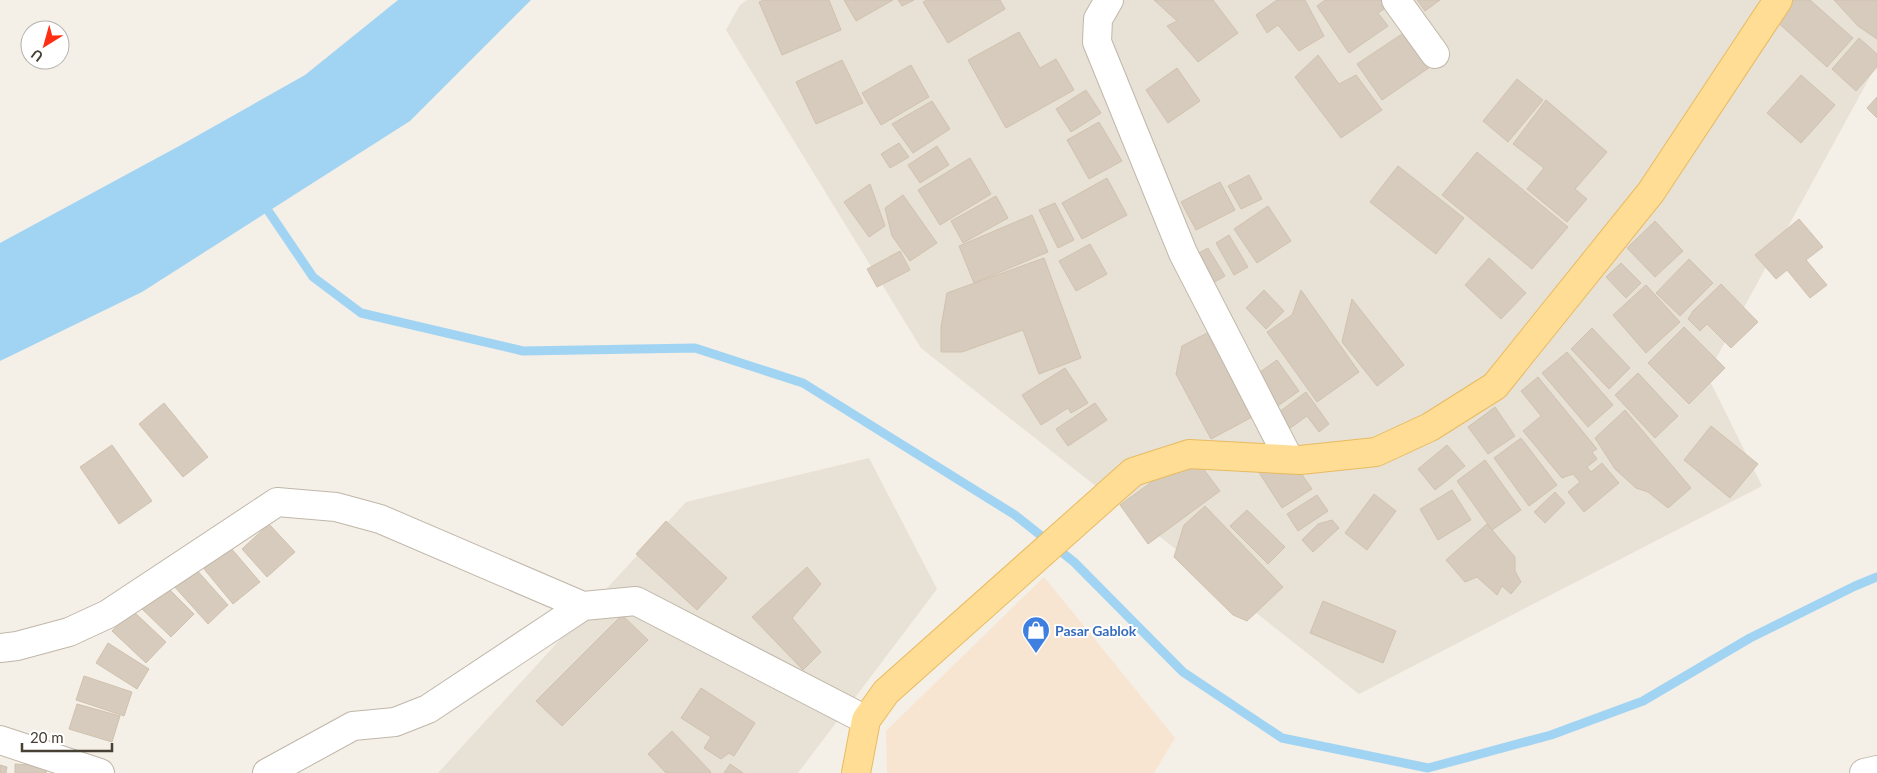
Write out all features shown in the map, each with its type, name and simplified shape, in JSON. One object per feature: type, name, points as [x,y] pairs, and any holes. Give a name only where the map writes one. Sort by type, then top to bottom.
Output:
[{"type":"main road","points":[[856,773],[866,720],[886,692],[1133,472],[1190,454],[1300,460],[1376,452],[1430,427],[1495,386],[1651,192],[1778,0]]},
{"type":"street","points":[[1109,0],[1098,19],[1097,42],[1183,253],[1289,459]]},
{"type":"street","points":[[1396,0],[1435,54]]},
{"type":"street","points":[[0,648],[17,646],[69,632],[108,614],[277,502],[336,507],[380,519],[583,606]]},
{"type":"street","points":[[267,773],[353,726],[395,722],[428,709],[583,606],[636,601],[866,720]]},
{"type":"street","points":[[0,740],[100,773]]},
{"type":"street","points":[[1864,773],[1877,770]]},
{"type":"shaded area","points":[[747,0],[1877,0],[1877,64],[1707,375],[1762,486],[1359,694],[921,348],[726,30],[740,5]]},
{"type":"shaded area","points":[[869,458],[937,589],[798,773],[438,773],[686,502]]},
{"type":"shaded area","name":"Pasar Gablok","points":[[1044,577],[1175,738],[1154,773],[887,773],[886,731]]},
{"type":"water","points":[[398,0],[531,0],[410,121],[142,292],[0,361],[0,243],[305,75]]},
{"type":"building","points":[[764,0],[829,0],[841,30],[782,55],[759,2]]},
{"type":"building","points":[[844,0],[893,0],[856,21]]},
{"type":"building","points":[[898,0],[914,0],[902,6]]},
{"type":"building","points":[[927,0],[1000,0],[1005,9],[948,43],[923,2]]},
{"type":"building","points":[[1154,0],[1213,0],[1238,33],[1198,62],[1167,26],[1177,21]]},
{"type":"building","points":[[1277,0],[1305,0],[1324,36],[1299,51],[1278,25],[1267,33],[1256,15]]},
{"type":"building","points":[[1325,0],[1383,0],[1387,7],[1378,13],[1388,26],[1349,53],[1317,6]]},
{"type":"building","points":[[1417,0],[1440,0],[1425,11]]},
{"type":"building","points":[[1793,0],[1810,0],[1853,38],[1827,67],[1775,20]]},
{"type":"building","points":[[1834,0],[1877,0],[1877,39],[1858,26]]},
{"type":"building","points":[[1408,30],[1433,65],[1382,100],[1357,64]]},
{"type":"building","points":[[1019,32],[1040,68],[1056,59],[1074,90],[1006,128],[968,60]]},
{"type":"building","points":[[1859,38],[1877,54],[1877,67],[1856,91],[1832,69]]},
{"type":"building","points":[[1318,55],[1339,84],[1356,75],[1382,110],[1341,138],[1295,77]]},
{"type":"building","points":[[842,60],[863,103],[816,124],[796,82]]},
{"type":"building","points":[[911,65],[929,97],[881,125],[862,93]]},
{"type":"building","points":[[1177,68],[1200,101],[1168,123],[1146,90]]},
{"type":"building","points":[[1801,75],[1835,105],[1801,143],[1767,113]]},
{"type":"building","points":[[1517,79],[1543,100],[1508,142],[1483,121]]},
{"type":"building","points":[[1086,90],[1101,113],[1071,132],[1056,109]]},
{"type":"building","points":[[1877,97],[1877,118],[1867,108]]},
{"type":"building","points":[[1546,100],[1607,152],[1575,189],[1587,199],[1567,222],[1527,189],[1544,168],[1513,144]]},
{"type":"building","points":[[932,101],[950,129],[913,153],[892,124]]},
{"type":"building","points":[[1099,122],[1122,161],[1089,179],[1067,140]]},
{"type":"building","points":[[899,143],[909,157],[890,168],[881,154]]},
{"type":"building","points":[[937,146],[949,165],[920,183],[908,165]]},
{"type":"building","points":[[1477,152],[1568,227],[1532,269],[1442,195]]},
{"type":"building","points":[[970,158],[991,194],[940,225],[918,190]]},
{"type":"building","points":[[1398,166],[1464,218],[1436,254],[1370,202]]},
{"type":"building","points":[[1249,175],[1262,199],[1241,209],[1228,186]]},
{"type":"building","points":[[1107,178],[1127,215],[1082,239],[1062,203]]},
{"type":"building","points":[[1220,182],[1235,210],[1196,230],[1181,202]]},
{"type":"building","points":[[870,184],[885,226],[869,237],[844,202]]},
{"type":"building","points":[[903,195],[937,243],[910,261],[892,236],[885,208]]},
{"type":"building","points":[[996,196],[1008,218],[963,243],[951,221]]},
{"type":"building","points":[[1055,203],[1074,240],[1058,248],[1039,210]]},
{"type":"building","points":[[1268,206],[1291,241],[1257,263],[1234,229]]},
{"type":"building","points":[[1032,215],[1048,252],[974,283],[959,246]]},
{"type":"building","points":[[1799,219],[1823,247],[1806,260],[1827,285],[1810,298],[1787,270],[1776,279],[1755,255]]},
{"type":"building","points":[[1655,221],[1683,251],[1655,277],[1627,248]]},
{"type":"building","points":[[1229,235],[1248,267],[1234,275],[1216,243]]},
{"type":"building","points":[[1090,244],[1107,274],[1076,291],[1059,261]]},
{"type":"building","points":[[1208,248],[1225,276],[1208,286],[1192,257]]},
{"type":"building","points":[[900,251],[910,270],[877,287],[867,269]]},
{"type":"building","points":[[1044,258],[1081,358],[1039,374],[1023,330],[962,352],[941,352],[941,327],[947,293]]},
{"type":"building","points":[[1489,258],[1526,293],[1501,319],[1465,285]]},
{"type":"building","points":[[1689,259],[1713,283],[1680,316],[1656,293]]},
{"type":"building","points":[[1621,263],[1641,283],[1626,298],[1606,277]]},
{"type":"building","points":[[1721,284],[1758,322],[1731,348],[1707,324],[1700,331],[1688,319],[1693,311]]},
{"type":"building","points":[[1646,285],[1680,322],[1646,353],[1613,315]]},
{"type":"building","points":[[1264,290],[1284,311],[1266,329],[1246,308]]},
{"type":"building","points":[[1301,290],[1359,372],[1317,402],[1267,332],[1292,315]]},
{"type":"building","points":[[1352,299],[1404,365],[1377,386],[1342,342]]},
{"type":"building","points":[[1684,327],[1725,368],[1689,404],[1648,363]]},
{"type":"building","points":[[1592,328],[1630,368],[1609,389],[1571,349]]},
{"type":"building","points":[[1209,332],[1254,416],[1211,439],[1176,374],[1182,346]]},
{"type":"building","points":[[1567,352],[1613,405],[1588,427],[1542,373]]},
{"type":"building","points":[[1277,360],[1299,391],[1275,408],[1253,377]]},
{"type":"building","points":[[1065,368],[1088,403],[1071,413],[1068,408],[1041,425],[1022,395]]},
{"type":"building","points":[[1638,373],[1678,416],[1655,438],[1615,395]]},
{"type":"building","points":[[1538,377],[1597,449],[1592,452],[1597,459],[1587,467],[1591,472],[1602,463],[1619,483],[1584,512],[1568,492],[1580,482],[1573,474],[1562,478],[1523,431],[1541,416],[1521,391]]},
{"type":"building","points":[[1306,392],[1329,424],[1319,432],[1307,416],[1286,431],[1275,415]]},
{"type":"building","points":[[164,403],[208,457],[183,477],[139,424]]},
{"type":"building","points":[[1095,403],[1107,420],[1068,446],[1056,429]]},
{"type":"building","points":[[1495,407],[1515,436],[1488,454],[1468,427]]},
{"type":"building","points":[[1625,410],[1691,488],[1668,508],[1648,492],[1636,488],[1615,469],[1595,438]]},
{"type":"building","points":[[1711,426],[1758,464],[1730,498],[1684,460]]},
{"type":"building","points":[[1521,438],[1557,485],[1529,506],[1494,458]]},
{"type":"building","points":[[112,445],[152,501],[119,524],[80,467]]},
{"type":"building","points":[[1447,445],[1465,466],[1435,490],[1418,469]]},
{"type":"building","points":[[1485,460],[1521,510],[1492,530],[1457,481]]},
{"type":"building","points":[[1296,466],[1312,489],[1282,508],[1258,471]]},
{"type":"building","points":[[1202,467],[1220,491],[1148,544],[1120,505],[1164,473]]},
{"type":"building","points":[[1452,490],[1471,520],[1438,540],[1420,509]]},
{"type":"building","points":[[1555,492],[1565,503],[1545,523],[1534,512]]},
{"type":"building","points":[[1374,494],[1396,511],[1367,550],[1345,533]]},
{"type":"building","points":[[1317,495],[1328,511],[1298,531],[1287,514]]},
{"type":"building","points":[[1205,506],[1283,587],[1247,621],[1233,615],[1174,557],[1184,525]]},
{"type":"building","points":[[1247,510],[1285,547],[1268,564],[1230,526]]},
{"type":"building","points":[[1332,520],[1339,528],[1313,552],[1302,540],[1318,524]]},
{"type":"building","points":[[666,521],[727,578],[697,610],[636,554]]},
{"type":"building","points":[[269,524],[295,552],[267,577],[242,549]]},
{"type":"building","points":[[1487,524],[1515,557],[1515,571],[1521,582],[1511,594],[1502,586],[1497,595],[1477,577],[1465,582],[1446,560]]},
{"type":"building","points":[[230,547],[260,582],[233,604],[204,569]]},
{"type":"building","points":[[194,567],[228,605],[208,624],[173,585]]},
{"type":"building","points":[[807,567],[821,584],[792,618],[821,652],[803,670],[752,617]]},
{"type":"building","points":[[163,583],[194,614],[171,637],[140,607]]},
{"type":"building","points":[[1323,601],[1396,631],[1383,663],[1310,633]]},
{"type":"building","points":[[132,610],[166,642],[146,663],[112,631]]},
{"type":"building","points":[[622,615],[648,640],[562,726],[536,701]]},
{"type":"building","points":[[108,643],[149,669],[137,689],[96,663]]},
{"type":"building","points":[[84,676],[132,692],[124,716],[76,700]]},
{"type":"building","points":[[701,688],[755,723],[734,756],[729,753],[721,759],[704,748],[711,737],[681,718]]},
{"type":"building","points":[[77,704],[120,716],[112,742],[69,729]]},
{"type":"building","points":[[672,731],[710,773],[666,773],[648,754]]},
{"type":"building","points":[[15,764],[47,766],[46,773],[15,773]]},
{"type":"building","points":[[730,764],[743,773],[724,773]]},
{"type":"building","points":[[0,765],[7,767],[6,773],[0,773]]},
{"type":"waterway","points":[[269,212],[313,277],[361,313],[523,351],[695,348],[803,383],[1015,515],[1074,562],[1183,672],[1282,738],[1428,768],[1551,735],[1643,701],[1750,638],[1877,577]]},
{"type":"place","name":"Pasar Gablok","points":[[1036,654]]}]
